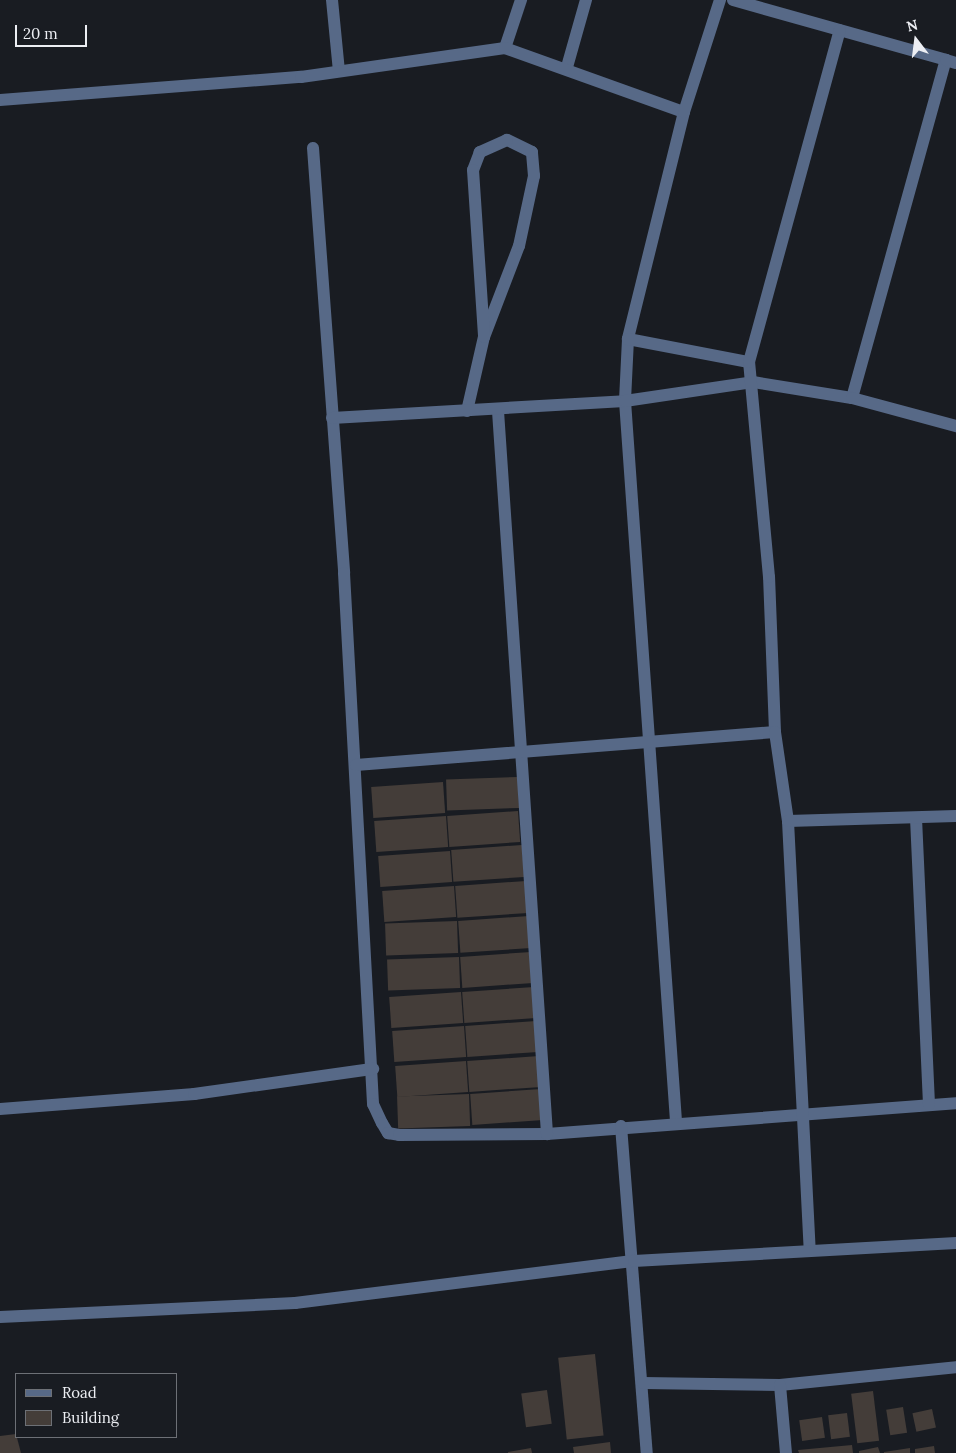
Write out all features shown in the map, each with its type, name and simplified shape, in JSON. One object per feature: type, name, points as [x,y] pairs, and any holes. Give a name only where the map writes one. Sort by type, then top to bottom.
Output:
[{"type":"street","points":[[332,0],[339,71]]},
{"type":"street","points":[[505,48],[521,0]]},
{"type":"street","points":[[567,67],[586,0]]},
{"type":"street","points":[[676,1122],[625,401],[628,339],[684,112],[720,0]]},
{"type":"street","points":[[733,0],[951,62],[852,398]]},
{"type":"street","points":[[810,1250],[806,1112],[788,820],[775,732],[753,382],[748,362],[840,30]]},
{"type":"street","points":[[0,100],[339,71],[505,48],[567,67],[684,112]]},
{"type":"street","points":[[466,411],[484,337],[519,246],[536,163],[528,147],[507,140],[480,152],[473,170],[484,337]]},
{"type":"street","points":[[313,148],[356,765],[373,1069],[373,1104],[388,1133],[547,1134],[621,1126],[956,1103]]},
{"type":"street","points":[[628,339],[748,362]]},
{"type":"street","points":[[332,418],[498,411],[625,401],[753,382],[852,398],[956,426]]},
{"type":"street","points":[[498,411],[547,1134]]},
{"type":"street","points":[[356,765],[775,732]]},
{"type":"street","points":[[788,820],[956,816]]},
{"type":"street","points":[[916,818],[929,1105]]},
{"type":"street","points":[[0,1109],[194,1094],[373,1069]]},
{"type":"street","points":[[621,1126],[634,1261],[647,1453]]},
{"type":"street","points":[[0,1317],[295,1303],[634,1261],[956,1243]]},
{"type":"street","points":[[643,1383],[780,1385],[956,1367]]},
{"type":"street","points":[[780,1385],[786,1453]]},
{"type":"building","points":[[518,777],[519,808],[447,810],[446,780]]},
{"type":"building","points":[[443,782],[445,813],[373,818],[371,787]]},
{"type":"building","points":[[518,811],[520,842],[449,847],[447,816]]},
{"type":"building","points":[[446,816],[448,847],[376,852],[374,821]]},
{"type":"building","points":[[522,845],[524,877],[453,882],[451,850]]},
{"type":"building","points":[[450,851],[452,882],[380,887],[378,856]]},
{"type":"building","points":[[526,881],[528,913],[457,918],[455,886]]},
{"type":"building","points":[[454,886],[456,917],[384,922],[382,891]]},
{"type":"building","points":[[529,916],[531,948],[460,953],[458,921]]},
{"type":"building","points":[[457,921],[458,953],[386,955],[385,924]]},
{"type":"building","points":[[531,952],[533,983],[462,988],[460,957]]},
{"type":"building","points":[[459,957],[460,988],[388,990],[387,960]]},
{"type":"building","points":[[534,987],[536,1018],[464,1023],[462,992]]},
{"type":"building","points":[[461,992],[463,1023],[391,1028],[389,997]]},
{"type":"building","points":[[536,1021],[538,1052],[467,1057],[465,1026]]},
{"type":"building","points":[[464,1026],[466,1057],[394,1062],[392,1031]]},
{"type":"building","points":[[539,1056],[541,1087],[469,1092],[467,1061]]},
{"type":"building","points":[[466,1061],[468,1092],[397,1097],[395,1066]]},
{"type":"building","points":[[541,1089],[543,1120],[472,1125],[470,1094]]},
{"type":"building","points":[[469,1094],[470,1126],[398,1128],[397,1097]]},
{"type":"building","points":[[595,1354],[604,1436],[567,1439],[558,1358]]},
{"type":"building","points":[[547,1390],[552,1424],[526,1427],[521,1394]]},
{"type":"building","points":[[873,1391],[879,1441],[857,1443],[851,1394]]},
{"type":"building","points":[[903,1407],[907,1433],[890,1435],[886,1410]]},
{"type":"building","points":[[932,1409],[936,1428],[916,1432],[912,1413]]},
{"type":"building","points":[[847,1413],[850,1437],[831,1439],[828,1415]]},
{"type":"building","points":[[822,1417],[825,1438],[802,1441],[799,1420]]},
{"type":"building","points":[[15,1434],[21,1453],[0,1453],[0,1436]]},
{"type":"building","points":[[610,1442],[611,1453],[574,1453],[573,1447]]},
{"type":"building","points":[[852,1445],[853,1453],[799,1453],[798,1450]]},
{"type":"building","points":[[934,1446],[935,1453],[915,1453],[915,1449]]},
{"type":"building","points":[[878,1447],[880,1453],[859,1453],[859,1451]]},
{"type":"building","points":[[531,1448],[532,1453],[508,1453],[508,1452]]},
{"type":"building","points":[[910,1448],[910,1453],[884,1453],[884,1452]]}]
